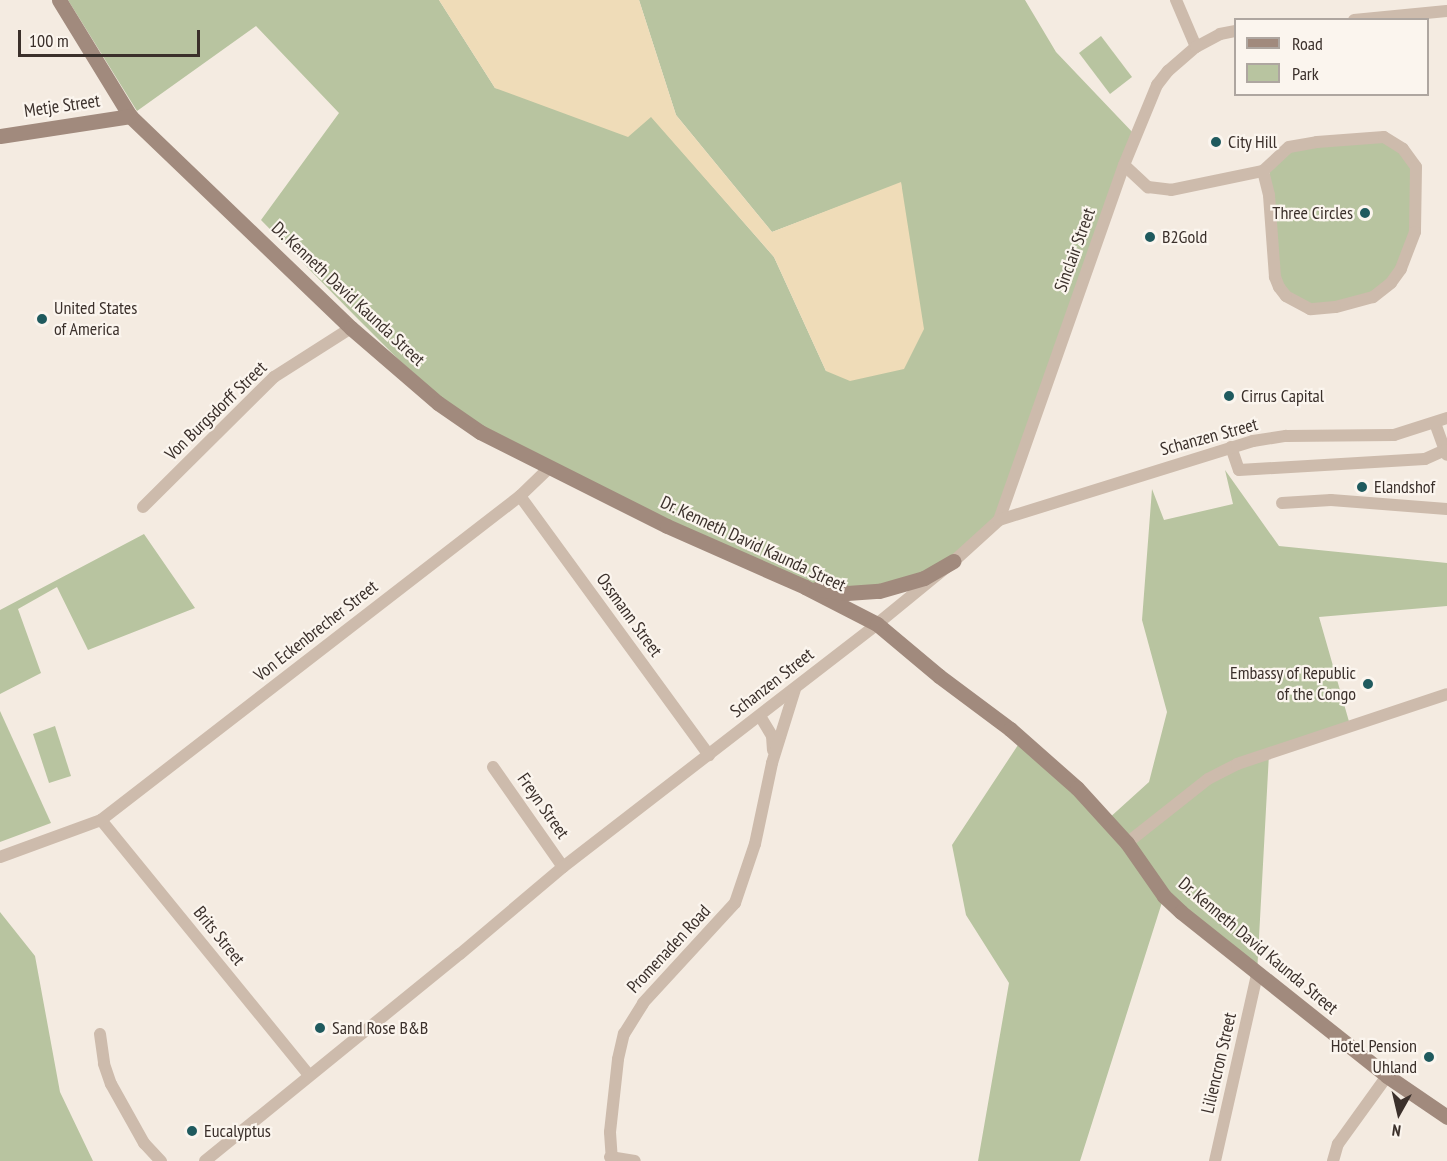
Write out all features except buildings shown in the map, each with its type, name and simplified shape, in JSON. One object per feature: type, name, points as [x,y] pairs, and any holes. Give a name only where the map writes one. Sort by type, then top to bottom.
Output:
[{"type":"street","name":"Dr. Kenneth David Kaunda Street","points":[[59,0],[130,116],[351,328],[459,419],[667,526],[805,587],[877,624],[1015,733],[1077,788],[1127,843],[1164,896],[1257,974],[1387,1076],[1447,1117]]},
{"type":"street","points":[[1176,0],[1196,47]]},
{"type":"street","points":[[1375,18],[1447,11]]},
{"type":"street","name":"Sinclair Street","points":[[999,520],[1124,165],[1158,86],[1168,71],[1196,47],[1220,34],[1234,31]]},
{"type":"street","name":"Metje Street","points":[[0,135],[130,116]]},
{"type":"street","points":[[1124,165],[1148,188],[1171,190],[1263,171],[1289,147],[1317,142],[1384,137],[1403,149],[1416,167],[1415,232],[1401,269],[1391,283],[1373,297],[1335,307],[1310,309],[1286,296],[1275,277],[1270,204],[1263,171]]},
{"type":"street","name":"Von Burgsdorff Street","points":[[143,507],[274,376],[351,328]]},
{"type":"street","points":[[1231,447],[1239,470],[1425,459],[1446,452],[1441,421]]},
{"type":"street","name":"Schanzen Street","points":[[205,1161],[564,867],[877,624],[954,561],[999,520],[1231,447],[1286,436],[1394,435],[1441,421]]},
{"type":"street","name":"Von Eckenbrecher Street","points":[[0,857],[101,819],[520,496],[550,467]]},
{"type":"street","name":"Ossmann Street","points":[[520,496],[709,754]]},
{"type":"street","points":[[1282,503],[1331,500],[1447,509]]},
{"type":"street","points":[[805,587],[848,593],[879,591],[924,578],[954,561]]},
{"type":"street","name":"Promenaden Road","points":[[611,1159],[613,1099],[624,1034],[643,1003],[735,903],[755,844],[772,763],[795,689]]},
{"type":"street","points":[[1127,843],[1208,779],[1237,764],[1447,694]]},
{"type":"street","name":"Promenaden Road","points":[[760,716],[772,736],[772,763]]},
{"type":"street","name":"Freyn Street","points":[[493,767],[564,867]]},
{"type":"street","name":"Brits Street","points":[[101,819],[309,1076]]},
{"type":"street","name":"Liliencron Street","points":[[1215,1161],[1257,974]]},
{"type":"street","points":[[100,1034],[111,1084],[144,1143],[161,1161]]},
{"type":"street","points":[[1333,1161],[1338,1144],[1387,1076]]},
{"type":"street","points":[[611,1159],[635,1161]]},
{"type":"green space","points":[[68,0],[439,0],[495,88],[651,116],[774,257],[826,371],[904,215],[901,183],[772,232],[676,115],[639,0],[1025,0],[1056,52],[1136,136],[999,520],[954,561],[879,591],[805,587],[480,432],[398,359],[261,220],[339,113],[256,26],[137,111]]},
{"type":"green space","points":[[1101,36],[1132,77],[1110,94],[1079,53]]},
{"type":"green space","points":[[1384,137],[1416,167],[1408,253],[1373,297],[1310,309],[1279,287],[1269,164],[1289,147]]},
{"type":"green space","points":[[1225,470],[1279,546],[1447,563],[1447,606],[1319,617],[1350,725],[1269,754],[1257,974],[1164,896],[1080,1161],[978,1161],[1009,983],[966,915],[952,845],[1022,739],[1107,820],[1149,782],[1167,712],[1142,620],[1152,489],[1164,520],[1233,504]]},
{"type":"green space","points":[[144,534],[195,608],[88,650],[57,587],[18,609],[41,673],[0,694],[0,610]]},
{"type":"green space","points":[[0,711],[51,823],[0,842]]},
{"type":"green space","points":[[55,726],[71,776],[49,783],[33,734]]},
{"type":"green space","points":[[0,912],[35,956],[60,1092],[93,1161],[0,1161]]},
{"type":"sand","points":[[439,0],[639,0],[676,115],[772,232],[901,182],[924,329],[904,369],[850,381],[826,371],[774,257],[651,117],[628,137],[495,88]]},
{"type":"place","name":"City Hill","points":[[1216,142]]},
{"type":"place","name":"Three Circles","points":[[1365,213]]},
{"type":"place","name":"B2Gold","points":[[1150,237]]},
{"type":"place","name":"United States of America","points":[[42,319]]},
{"type":"place","name":"Cirrus Capital","points":[[1229,396]]},
{"type":"place","name":"Elandshof","points":[[1362,487]]},
{"type":"place","name":"Embassy of Republic of the Congo","points":[[1368,684]]},
{"type":"place","name":"Sand Rose B&B","points":[[320,1028]]},
{"type":"place","name":"Hotel Pension Uhland","points":[[1429,1057]]},
{"type":"place","name":"Eucalyptus","points":[[192,1131]]}]
